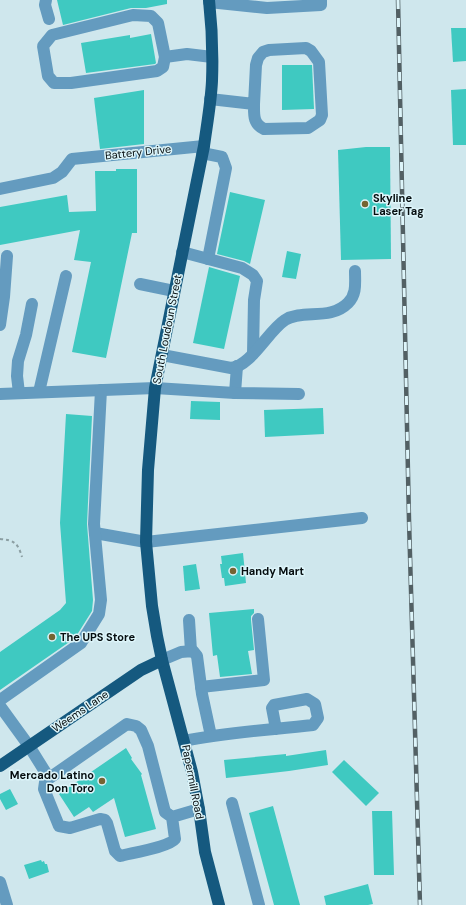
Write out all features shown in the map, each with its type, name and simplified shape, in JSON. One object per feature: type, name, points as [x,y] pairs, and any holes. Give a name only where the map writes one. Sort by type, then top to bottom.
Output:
[{"type":"main road","name":"South Loudoun Street","points":[[162,660],[152,606],[146,542],[148,470],[155,388],[203,149],[210,99],[212,82],[212,31],[209,1]]},
{"type":"main road","name":"Papermill Road","points":[[162,660],[192,772],[205,852],[218,905]]},
{"type":"main road","name":"Weems Lane","points":[[0,766],[118,685],[141,670],[162,660]]},
{"type":"street","points":[[46,0],[45,5],[49,19]]},
{"type":"street","points":[[209,1],[267,8],[321,5],[321,0]]},
{"type":"street","points":[[133,15],[151,16],[158,23],[165,57],[163,67],[158,71],[71,83],[54,83],[48,76],[43,46],[52,35],[133,15]]},
{"type":"street","points":[[299,48],[306,48],[311,51],[319,62],[322,108],[320,120],[308,128],[264,129],[259,127],[255,122],[254,104],[256,65],[258,58],[263,52],[269,50],[299,48]]},
{"type":"street","points":[[165,57],[188,54],[212,57]]},
{"type":"street","points":[[210,99],[254,104]]},
{"type":"street","name":"Battery Drive","points":[[0,189],[53,178],[62,172],[72,159],[203,149],[222,157],[226,168],[208,259]]},
{"type":"street","points":[[182,252],[242,268],[257,279],[254,300],[253,354]]},
{"type":"street","points":[[0,325],[2,292],[7,256]]},
{"type":"street","points":[[162,355],[231,368],[237,366],[253,354],[277,326],[287,319],[297,316],[322,314],[339,310],[347,305],[352,298],[355,289],[355,271]]},
{"type":"street","points":[[38,392],[66,276]]},
{"type":"street","points":[[140,284],[174,291]]},
{"type":"street","points":[[19,393],[16,376],[18,361],[26,335],[32,304]]},
{"type":"street","points":[[235,393],[237,366]]},
{"type":"street","points":[[0,394],[155,388],[235,393],[299,394]]},
{"type":"street","points":[[0,700],[81,643],[99,614],[101,600],[94,517],[101,390]]},
{"type":"street","points":[[95,533],[146,542],[362,518]]},
{"type":"street","points":[[201,687],[264,680],[258,619]]},
{"type":"street","points":[[189,620],[191,651]]},
{"type":"street","points":[[162,660],[181,652],[193,651],[197,656],[201,687],[211,736]]},
{"type":"street","points":[[184,741],[211,736],[276,730],[313,725],[318,718],[315,704],[307,699],[274,705],[272,708],[276,730]]},
{"type":"street","points":[[0,706],[29,746],[49,778]]},
{"type":"street","points":[[127,724],[136,726],[141,730],[148,746],[165,812],[172,817],[175,839],[173,842],[120,856],[115,851],[105,820],[100,819],[66,828],[59,826],[44,789],[45,782],[127,724]]},
{"type":"street","points":[[232,803],[259,905]]},
{"type":"street","points":[[172,817],[199,809]]},
{"type":"street","points":[[0,882],[7,905]]},
{"type":"path","points":[[0,539],[10,540],[18,546],[22,557]]},
{"type":"building","points":[[57,0],[167,0],[167,4],[146,8],[131,8],[63,25]]},
{"type":"building","points":[[451,28],[466,28],[466,61],[453,62]]},
{"type":"building","points":[[151,34],[155,64],[86,73],[81,43],[130,35],[130,38]]},
{"type":"building","points":[[282,65],[312,65],[314,109],[282,110]]},
{"type":"building","points":[[466,89],[466,145],[453,145],[451,90]]},
{"type":"building","points":[[144,90],[144,144],[100,149],[94,98]]},
{"type":"building","name":"Skyline Laser Tag","points":[[366,147],[390,147],[391,259],[341,260],[338,150]]},
{"type":"building","points":[[116,169],[137,169],[137,233],[132,233],[106,358],[72,352],[91,262],[74,260],[80,230],[0,245],[0,207],[67,195],[69,212],[96,211],[95,171],[116,171]]},
{"type":"building","points":[[230,192],[265,200],[250,264],[217,254]]},
{"type":"building","points":[[287,251],[301,254],[296,279],[282,277]]},
{"type":"building","points":[[209,267],[240,276],[224,349],[193,343]]},
{"type":"building","points":[[191,401],[220,402],[220,420],[190,419]]},
{"type":"building","points":[[323,408],[324,434],[265,437],[264,410]]},
{"type":"building","points":[[66,414],[92,416],[87,524],[93,600],[92,611],[75,638],[0,690],[0,652],[60,610],[66,603],[60,523]]},
{"type":"building","name":"Handy Mart","points":[[243,553],[246,583],[225,586],[220,564],[222,564],[221,556]]},
{"type":"building","points":[[196,564],[200,589],[185,591],[183,566]]},
{"type":"building","points":[[254,609],[251,620],[254,650],[248,651],[252,674],[220,677],[217,655],[213,656],[209,613]]},
{"type":"building","points":[[126,748],[132,758],[131,759],[142,774],[141,775],[156,829],[125,837],[114,798],[93,812],[89,807],[74,817],[59,794]]},
{"type":"building","points":[[326,750],[328,765],[226,778],[224,760],[286,754],[286,756]]},
{"type":"building","points":[[344,760],[379,793],[366,806],[332,772]]},
{"type":"building","points":[[10,789],[18,804],[6,810],[0,799],[0,794]]},
{"type":"building","points":[[273,806],[300,905],[274,905],[249,813]]},
{"type":"building","points":[[372,811],[392,811],[394,875],[374,875]]},
{"type":"building","points":[[41,860],[47,864],[49,872],[29,879],[24,865]]},
{"type":"building","points":[[368,884],[373,904],[326,905],[324,896]]},
{"type":"railway","points":[[398,0],[409,520],[420,905]]},
{"type":"place","name":"Skyline Laser Tag","points":[[365,204]]},
{"type":"place","name":"Handy Mart","points":[[233,571]]},
{"type":"place","name":"The UPS Store","points":[[52,637]]},
{"type":"place","name":"Mercado Latino Don Toro","points":[[102,781]]}]
